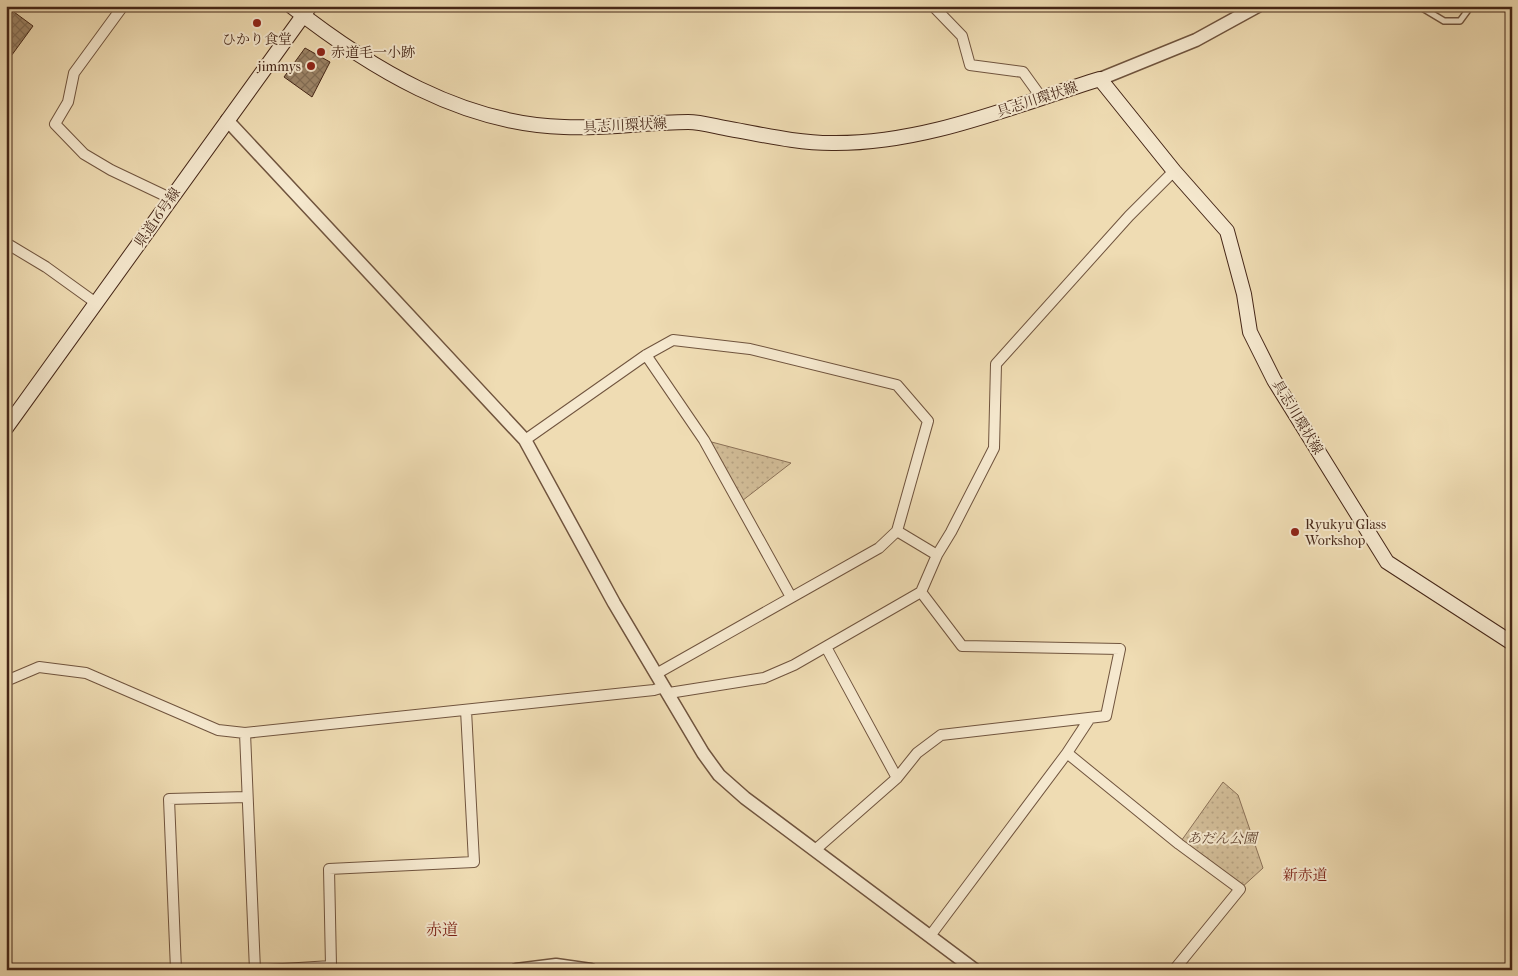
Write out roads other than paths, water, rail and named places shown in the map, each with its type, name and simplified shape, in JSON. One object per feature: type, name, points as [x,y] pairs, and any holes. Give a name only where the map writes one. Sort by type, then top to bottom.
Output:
[{"type":"main road","name":"具志川環状線","points":[[291,6],[307,11],[364,59],[398,78],[450,102],[485,114],[541,126],[573,127],[690,122],[806,142],[864,142],[923,134],[1100,79],[1174,171],[1227,231],[1244,294],[1250,332],[1274,380],[1387,562],[1512,643]]},
{"type":"main road","name":"県道16号線","points":[[6,428],[170,198],[307,11]]},
{"type":"street","points":[[123,6],[74,72],[68,102],[55,124],[84,154],[170,198]]},
{"type":"street","points":[[933,6],[962,36],[970,66],[1023,72],[1042,97]]},
{"type":"street","points":[[1100,79],[1178,48],[1258,6]]},
{"type":"street","points":[[227,120],[525,440],[614,603],[703,753],[719,775],[745,798],[930,936],[966,967]]},
{"type":"street","points":[[6,681],[39,667],[86,673],[218,730],[245,733],[666,690],[764,678],[826,647],[921,592],[937,555],[951,532],[994,448],[996,364],[1129,216],[1174,171]]},
{"type":"street","points":[[6,243],[46,267],[96,303]]},
{"type":"street","points":[[525,440],[646,355],[673,340],[750,349],[897,385],[928,421],[897,531],[880,548],[791,596],[656,674]]},
{"type":"street","points":[[646,355],[704,440],[791,596]]},
{"type":"street","points":[[897,531],[937,555]]},
{"type":"street","points":[[815,850],[896,778],[917,753],[941,735],[1106,716],[1120,649],[962,646],[921,592]]},
{"type":"street","points":[[826,647],[896,778]]},
{"type":"street","points":[[267,970],[331,966],[329,869],[474,862],[466,710]]},
{"type":"street","points":[[930,936],[1067,753],[1090,718]]},
{"type":"street","points":[[245,733],[255,970]]},
{"type":"street","points":[[1067,753],[1179,844],[1240,889],[1174,970]]},
{"type":"street","points":[[176,970],[168,799],[247,798]]},
{"type":"street","points":[[516,970],[556,965],[590,970]]},
{"type":"lane","points":[[1420,6],[1444,21],[1460,21],[1471,6]]},
{"type":"place","name":"ひかり食堂","points":[[257,23]]},
{"type":"place","name":"赤道毛一小跡","points":[[321,52]]},
{"type":"place","name":"jimmys","points":[[311,66]]},
{"type":"place","name":"Ryukyu Glass Workshop","points":[[1295,532]]},
{"type":"district","name":"新赤道","points":[[1305,875]]},
{"type":"district","name":"赤道","points":[[442,929]]},
{"type":"park label","name":"あだん公園","points":[[1222,838]]}]
